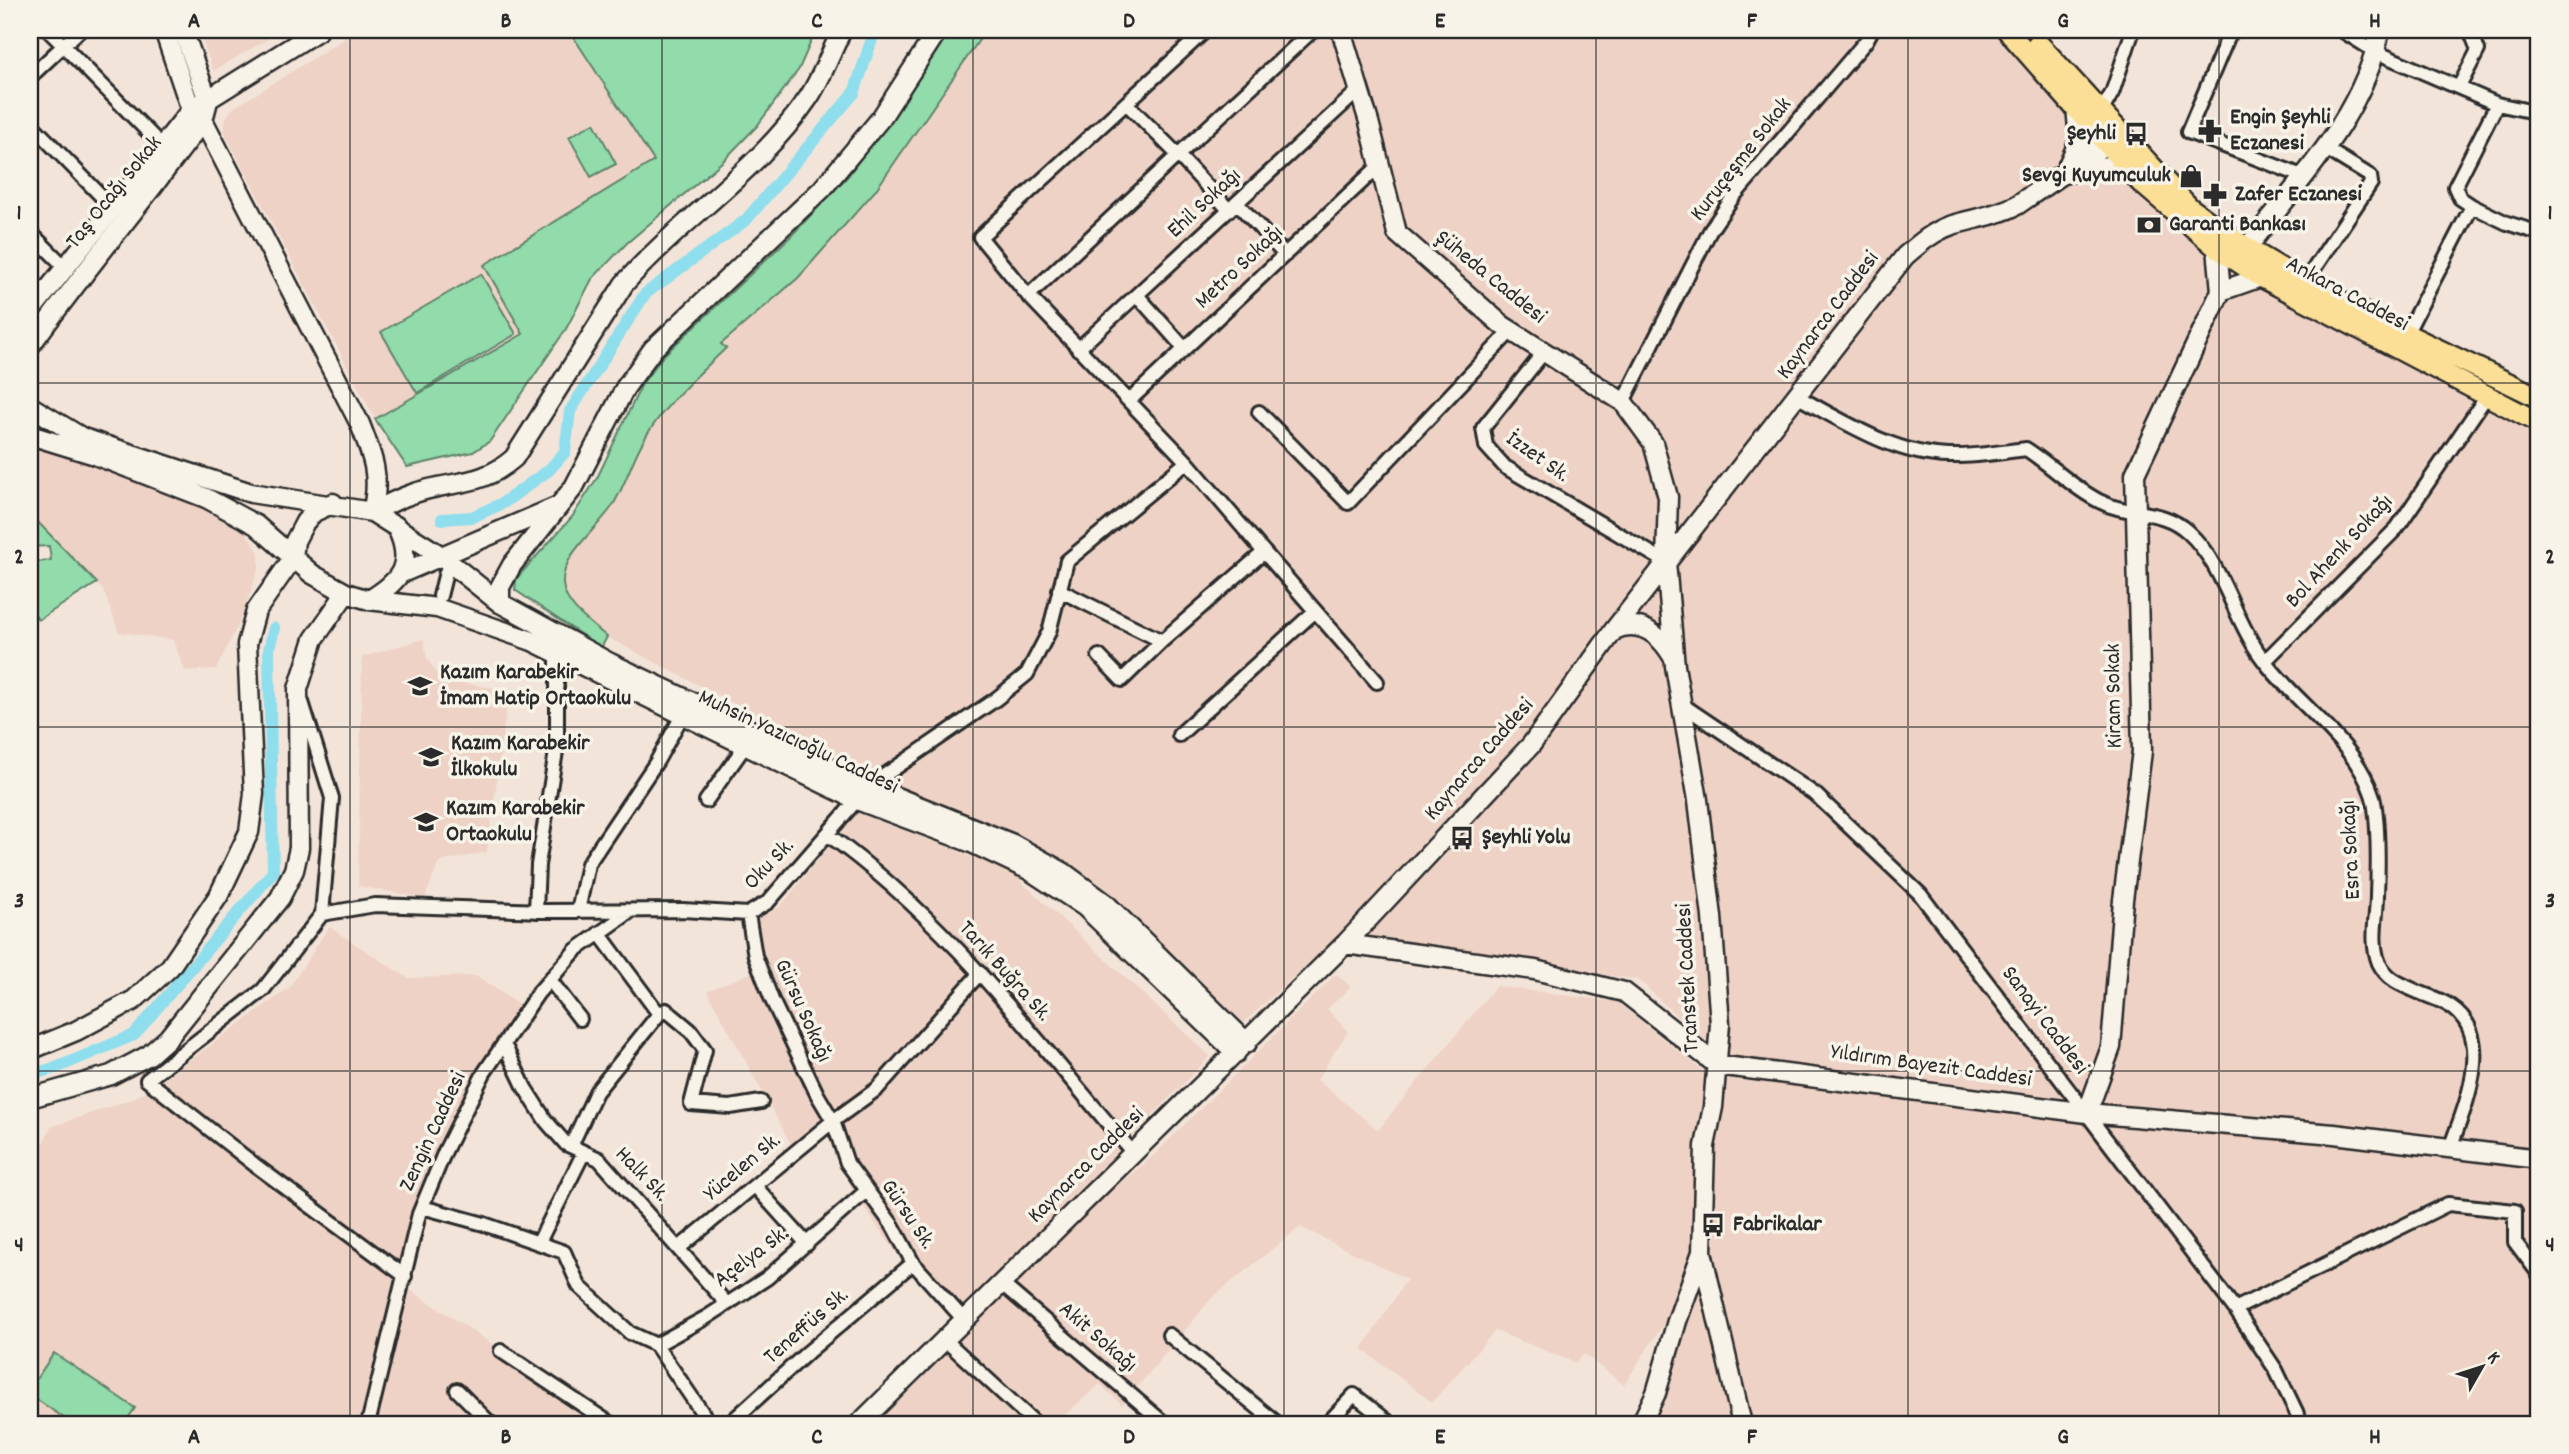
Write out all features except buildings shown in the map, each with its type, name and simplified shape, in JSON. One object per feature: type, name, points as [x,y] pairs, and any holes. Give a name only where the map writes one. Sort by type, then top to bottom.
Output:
[{"type":"main road","name":"Ankara Caddesi","points":[[2007,30],[2076,106],[2189,207],[2247,248],[2305,282],[2539,398]]},
{"type":"main road","name":"Ankara Caddesi","points":[[2025,30],[2101,112],[2123,163],[2178,218],[2217,248],[2261,277],[2539,424]]},
{"type":"street","points":[[48,30],[169,153]]},
{"type":"street","points":[[30,77],[80,30]]},
{"type":"street","points":[[164,30],[197,115],[360,424],[374,460],[378,487],[372,512]]},
{"type":"street","points":[[183,30],[208,101],[319,30]]},
{"type":"street","points":[[372,512],[414,493],[477,481],[499,472],[514,458],[624,284],[644,261],[739,178],[778,136],[810,96],[842,30]]},
{"type":"street","points":[[500,603],[500,587],[512,565],[559,506],[585,467],[625,387],[653,349],[822,189],[881,118],[938,30]]},
{"type":"street","points":[[1206,30],[980,237],[1028,296],[1187,462],[1314,612],[1377,681]]},
{"type":"street","points":[[1028,296],[1313,30]]},
{"type":"street","name":"Şüheda Caddesi","points":[[1341,30],[1397,233],[1455,287],[1511,331],[1623,401],[1646,429],[1668,497],[1666,562]]},
{"type":"street","name":"Kuruçeşme Sokak","points":[[1623,401],[1710,231],[1733,197],[1866,41],[1872,30]]},
{"type":"street","points":[[2101,112],[2112,93],[2133,30]]},
{"type":"street","points":[[2231,30],[2188,132],[2302,176]]},
{"type":"street","points":[[2340,30],[2376,52],[2497,104],[2539,113]]},
{"type":"street","points":[[2247,248],[2326,149],[2376,52],[2380,30]]},
{"type":"street","points":[[2459,88],[2478,50],[2470,30]]},
{"type":"street","name":"Ehil Sokağı","points":[[1078,349],[1359,90]]},
{"type":"street","name":"Taş Ocağı Sokak","points":[[30,312],[72,273],[208,101]]},
{"type":"street","points":[[1126,103],[1285,255]]},
{"type":"street","points":[[2497,104],[2455,187],[2460,198],[2472,205],[2507,223],[2539,233]]},
{"type":"street","points":[[2064,174],[2079,141],[2076,106]]},
{"type":"street","points":[[30,123],[120,214]]},
{"type":"street","name":"Kaynarca Caddesi","points":[[859,1424],[1345,944],[1531,745],[1666,562],[1798,397],[1905,256],[1926,237],[1951,225],[2001,213],[2064,174],[2113,139]]},
{"type":"street","points":[[2305,282],[2371,183],[2370,176],[2326,149]]},
{"type":"street","points":[[2064,174],[2123,163]]},
{"type":"street","name":"Metro Sokağı","points":[[1129,401],[1380,166]]},
{"type":"street","points":[[2407,332],[2472,205]]},
{"type":"street","points":[[30,232],[72,273]]},
{"type":"street","points":[[2217,248],[2221,291],[2261,277]]},
{"type":"street","name":"Taş Ocağı Sokak","points":[[30,346],[72,273]]},
{"type":"street","name":"Kiram Sokak","points":[[2087,1113],[2111,1047],[2123,900],[2142,751],[2135,474],[2221,291]]},
{"type":"street","points":[[1137,295],[1184,348]]},
{"type":"street","points":[[1259,412],[1348,503],[1511,331]]},
{"type":"street","name":"İzzet Sk.","points":[[1544,352],[1483,428],[1489,452],[1524,480],[1666,562]]},
{"type":"street","name":"Esra Sokağı","points":[[1798,397],[1855,428],[1907,450],[1949,456],[2026,449],[2100,502],[2171,519],[2189,533],[2215,569],[2243,625],[2265,661],[2339,742],[2367,780],[2373,798],[2377,893],[2374,942],[2380,965],[2393,981],[2450,1006],[2463,1017],[2473,1046],[2473,1083],[2451,1148]]},
{"type":"street","name":"Bol Ahenk Sokağı","points":[[2265,661],[2397,528],[2486,397]]},
{"type":"street","name":"Muhsin Yazıcıoğlu Caddesi","points":[[30,406],[83,438],[251,493],[333,503],[372,512],[396,526],[443,564],[500,603],[610,663],[863,793]]},
{"type":"street","name":"Muhsin Yazıcıoğlu Caddesi","points":[[30,435],[94,455],[206,498],[256,525],[319,579],[346,593],[369,600],[437,608],[531,641],[745,746],[863,793],[1013,844],[1063,872],[1105,903],[1241,1048]]},
{"type":"street","name":"Oku Sk.","points":[[322,914],[375,905],[536,911],[748,914],[768,902],[863,793],[1027,674],[1049,632],[1067,561],[1187,462]]},
{"type":"street","points":[[30,1050],[134,1000],[170,967],[219,895],[249,832],[254,794],[247,644],[256,611],[293,558],[295,541],[305,522],[314,512],[333,503]]},
{"type":"street","points":[[369,600],[386,589],[402,573],[443,564],[559,506]]},
{"type":"street","points":[[396,526],[404,550],[402,573]]},
{"type":"street","points":[[1099,656],[1122,680],[1162,641],[1264,552]]},
{"type":"street","name":"Transtek Caddesi","points":[[1641,1424],[1656,1393],[1677,1321],[1702,1252],[1705,1146],[1720,1024],[1712,917],[1684,706],[1675,666],[1666,562]]},
{"type":"street","points":[[440,596],[443,564]]},
{"type":"street","points":[[1059,590],[1162,641]]},
{"type":"street","points":[[30,1098],[111,1075],[149,1055],[180,1023],[280,898],[294,870],[299,848],[298,689],[314,639],[346,593]]},
{"type":"street","points":[[1179,735],[1314,612]]},
{"type":"street","points":[[1614,630],[1633,625],[1652,632],[1665,645],[1675,666]]},
{"type":"street","points":[[536,911],[538,865],[557,745],[557,655]]},
{"type":"street","points":[[298,689],[332,798],[322,914],[263,990],[147,1080],[255,1165],[405,1276]]},
{"type":"street","name":"Sanayi Caddesi","points":[[1684,706],[1816,795],[1920,894],[2235,1309],[2276,1370],[2302,1424]]},
{"type":"street","points":[[578,911],[589,864],[657,761],[682,716]]},
{"type":"street","points":[[706,801],[745,746]]},
{"type":"street","name":"Tarık Buğra Sk.","points":[[827,834],[871,865],[980,973],[1134,1154]]},
{"type":"street","name":"Zengin Caddesi","points":[[370,1423],[422,1208],[445,1151],[484,1073],[550,980],[576,950],[631,911]]},
{"type":"street","name":"Gürsu Sokağı","points":[[748,914],[755,956],[772,1000],[817,1094],[833,1121]]},
{"type":"street","points":[[599,933],[659,1014]]},
{"type":"street","points":[[1345,944],[1535,970],[1624,992],[1717,1065]]},
{"type":"street","name":"Yücelen Sk.","points":[[679,1248],[833,1121],[877,1089],[980,973]]},
{"type":"street","points":[[550,980],[580,1019]]},
{"type":"street","points":[[570,1146],[597,1092],[659,1014],[666,1010],[690,1030],[705,1050],[691,1104],[730,1107],[761,1102]]},
{"type":"street","name":"Halk Sk.","points":[[504,1044],[539,1110],[570,1146],[599,1159],[727,1304]]},
{"type":"street","name":"Yıldırım Bayezit Caddesi","points":[[1717,1065],[2087,1113],[2334,1134],[2539,1158]]},
{"type":"street","name":"Gürsu Sk.","points":[[833,1121],[847,1163],[865,1192],[893,1226],[913,1263],[965,1321]]},
{"type":"street","points":[[539,1242],[584,1152]]},
{"type":"street","points":[[755,1186],[807,1244]]},
{"type":"street","name":"Açelya Sk.","points":[[656,1345],[768,1278],[865,1192]]},
{"type":"street","points":[[2235,1309],[2448,1204],[2515,1211],[2515,1242],[2539,1274]]},
{"type":"street","points":[[422,1208],[539,1242],[564,1252],[579,1286],[599,1308],[630,1333],[656,1345],[710,1424]]},
{"type":"street","points":[[1702,1252],[1742,1424]]},
{"type":"street","name":"Teneffüs Sk.","points":[[729,1424],[808,1352],[913,1263]]},
{"type":"street","name":"Akit Sokağı","points":[[1002,1284],[1159,1423]]},
{"type":"street","points":[[1168,1335],[1278,1424]]},
{"type":"street","points":[[945,1340],[1036,1424]]},
{"type":"street","points":[[500,1351],[611,1424]]},
{"type":"street","points":[[457,1390],[491,1424]]},
{"type":"street","points":[[1326,1424],[1354,1395],[1391,1424]]},
{"type":"shaded area","points":[[199,30],[283,30],[213,71]]},
{"type":"shaded area","points":[[358,30],[569,30],[654,161],[484,265],[523,334],[375,419],[224,132],[226,118],[232,109]]},
{"type":"shaded area","points":[[986,30],[1999,30],[2133,187],[2539,427],[2539,1424],[1628,1424],[1648,1396],[1668,1317],[1624,1385],[1584,1354],[1576,1363],[1495,1331],[1432,1402],[1362,1349],[1407,1279],[1300,1227],[1213,1297],[1122,1405],[1100,1384],[1055,1424],[848,1424],[953,1320],[905,1265],[855,1195],[822,1122],[792,1146],[707,991],[753,972],[743,926],[780,907],[856,812],[1010,871],[1210,1056],[959,1315],[1151,1158],[1336,974],[1351,987],[1327,1009],[1348,1031],[1317,1080],[1378,1130],[1496,986],[1617,1002],[1706,1073],[1710,1048],[1639,980],[1339,935],[1241,1025],[1088,875],[1037,847],[891,786],[607,637],[575,609],[563,586],[567,562],[612,506],[641,444],[670,402],[725,348],[720,344],[798,278],[875,191]]},
{"type":"shaded area","points":[[30,435],[184,497],[242,527],[259,552],[259,568],[240,621],[216,669],[185,671],[173,640],[119,632],[103,590],[30,514]]},
{"type":"shaded area","points":[[423,639],[427,658],[441,680],[509,690],[487,852],[439,862],[425,898],[358,886],[362,657]]},
{"type":"shaded area","points":[[329,927],[408,978],[477,976],[535,1016],[490,1081],[452,1155],[433,1201],[409,1289],[614,1424],[30,1424],[30,1170],[51,1127],[132,1099],[149,1090],[289,988]]},
{"type":"green space","points":[[569,30],[816,30],[799,69],[757,126],[723,161],[627,243],[592,279],[566,329],[490,441],[473,452],[407,467],[375,419],[523,334],[484,265],[654,161]]},
{"type":"green space","points":[[951,30],[986,30],[875,191],[798,278],[721,344],[726,348],[680,393],[659,418],[641,445],[611,508],[573,553],[564,573],[565,592],[580,614],[607,637],[601,648],[515,590],[516,579],[572,517],[597,478],[642,384],[663,356],[791,236],[848,176]]},
{"type":"green space","points":[[594,123],[616,164],[591,177],[569,137]]},
{"type":"green space","points":[[481,274],[516,334],[417,393],[381,332]]},
{"type":"green space","points":[[30,514],[97,583],[38,620],[30,599],[33,563],[51,560],[49,546],[30,547]]},
{"type":"green space","points":[[54,1353],[135,1408],[124,1424],[73,1424],[30,1395],[30,1388]]},
{"type":"waterway","points":[[442,519],[472,517],[503,503],[549,470],[565,452],[570,411],[645,294],[746,220],[854,93],[875,30]]},
{"type":"waterway","points":[[30,1075],[58,1067],[134,1035],[273,872],[269,650],[274,628]]},
{"type":"place","name":"Engin Şeyhli Eczanesi","points":[[2210,131]]},
{"type":"place","name":"Şeyhli","points":[[2136,134]]},
{"type":"place","name":"Sevgi Kuyumculuk","points":[[2191,176]]},
{"type":"place","name":"Zafer Eczanesi","points":[[2215,195]]},
{"type":"place","name":"Garanti Bankası","points":[[2149,225]]},
{"type":"place","name":"Kazım Karabekir İmam Hatip Ortaokulu","points":[[420,686]]},
{"type":"place","name":"Kazım Karabekir İlkokulu","points":[[431,757]]},
{"type":"place","name":"Kazım Karabekir Ortaokulu","points":[[426,822]]},
{"type":"place","name":"Şeyhli Yolu","points":[[1462,838]]},
{"type":"place","name":"Fabrikalar","points":[[1713,1225]]}]
